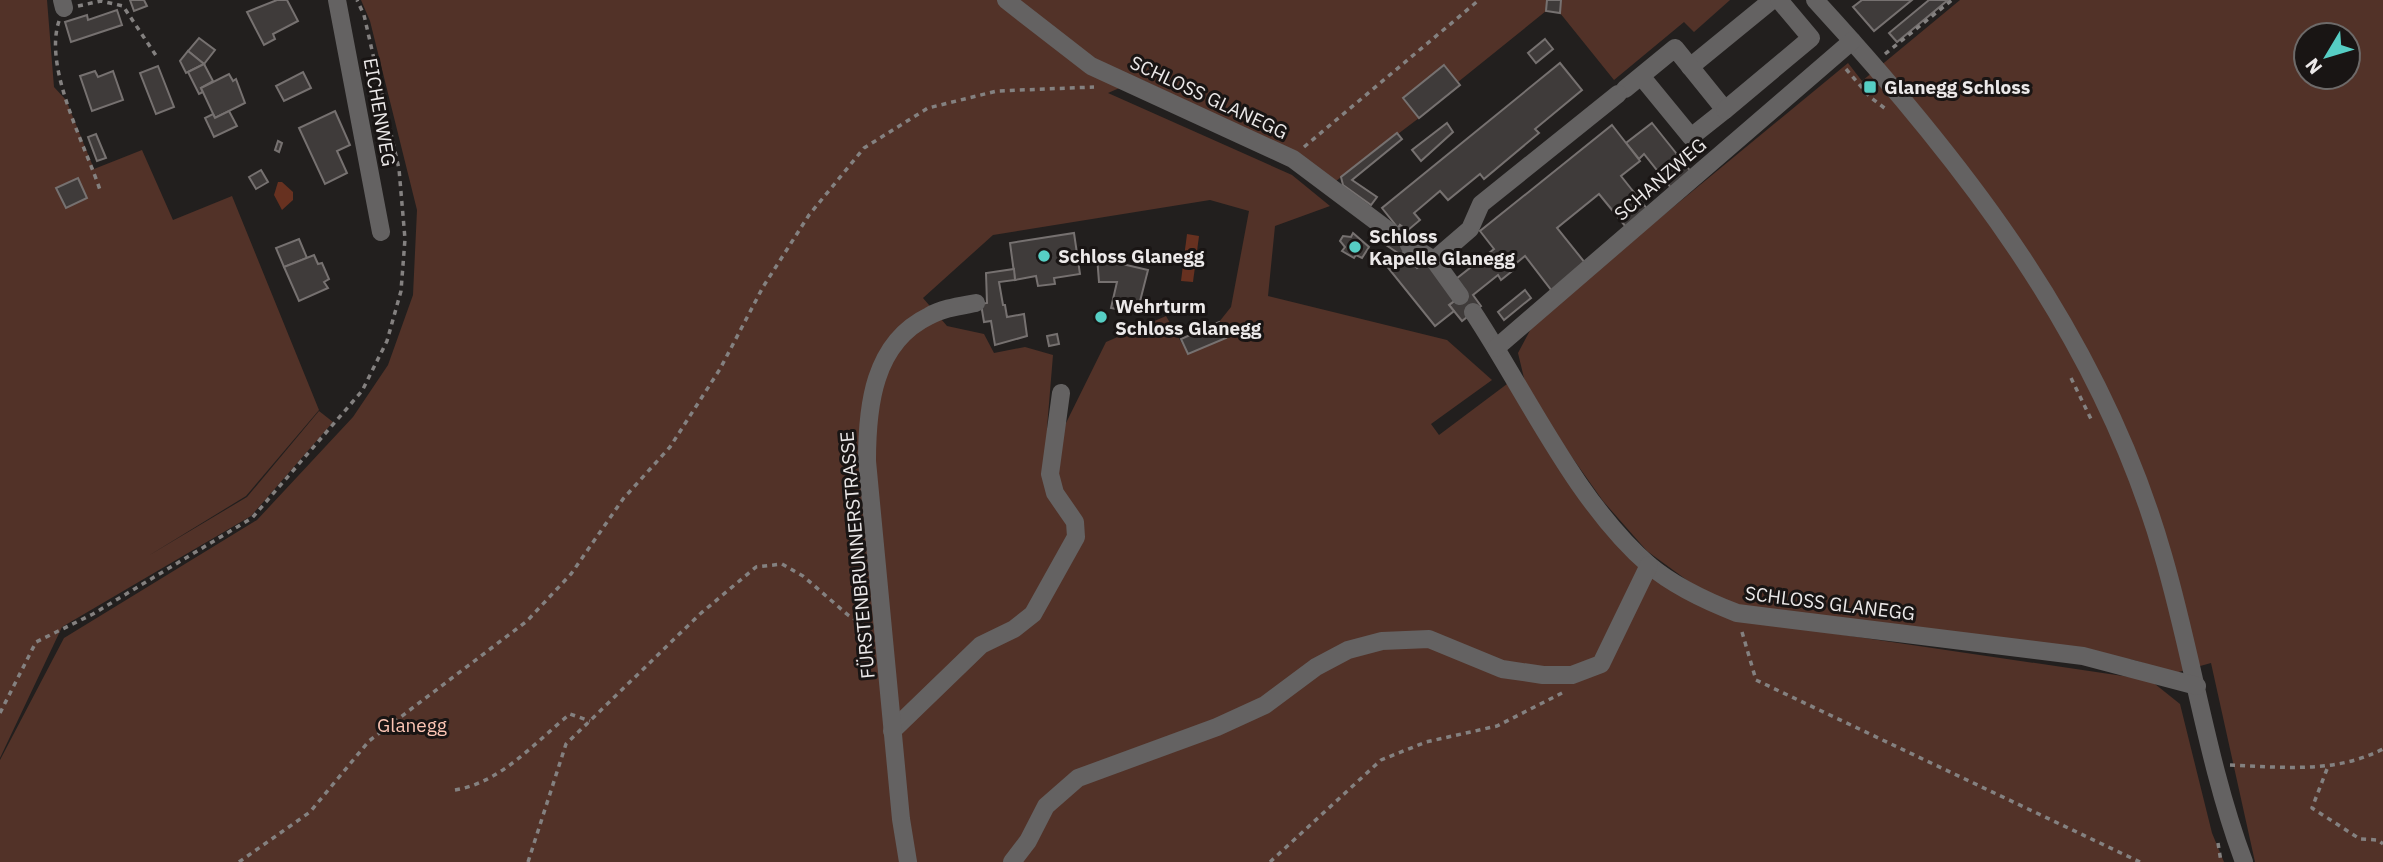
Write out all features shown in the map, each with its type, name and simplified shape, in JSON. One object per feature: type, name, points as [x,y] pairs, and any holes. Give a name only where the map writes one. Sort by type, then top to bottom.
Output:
[{"type":"street","name":"EICHENWEG","points":[[337,0],[381,232]]},
{"type":"street","name":"SCHLOSS GLANEGG","points":[[1006,0],[1091,66],[1293,159],[1393,234]]},
{"type":"street","points":[[1690,67],[1772,0]]},
{"type":"street","points":[[1641,76],[1691,137],[1811,38],[1779,0]]},
{"type":"street","points":[[1815,0],[1950,154],[2014,242],[2057,311],[2091,376],[2134,472],[2163,554],[2214,765],[2244,862]]},
{"type":"street","name":"SCHANZWEG","points":[[1496,348],[1852,41]]},
{"type":"street","points":[[1434,260],[1470,229],[1481,204],[1675,48],[1720,114],[1729,137]]},
{"type":"street","points":[[1409,245],[1434,260],[1460,296]]},
{"type":"street","name":"FÜRSTENBRUNNERSTRASSE","points":[[908,862],[892,731],[867,461],[867,414],[877,374],[895,342],[926,317],[976,303]]},
{"type":"street","name":"SCHLOSS GLANEGG","points":[[1473,312],[1564,460],[1608,520],[1649,565],[1706,601],[1737,613],[2083,656],[2197,686]]},
{"type":"street","points":[[892,731],[981,645],[1014,629],[1033,614],[1076,537],[1075,522],[1055,494],[1049,474],[1061,393]]},
{"type":"street","points":[[1012,862],[1028,841],[1046,806],[1078,778],[1217,727],[1265,705],[1316,667],[1349,650],[1382,641],[1429,639],[1502,669],[1543,675],[1572,675],[1601,664],[1649,565]]},
{"type":"path","points":[[0,713],[36,642],[93,614],[252,518],[362,391],[387,341],[401,291],[405,239],[400,169],[364,15],[356,0]]},
{"type":"path","points":[[1293,159],[1479,0]]},
{"type":"path","points":[[1872,64],[1952,0]]},
{"type":"path","points":[[101,193],[60,80],[54,35],[63,4],[101,1],[123,6],[157,57]]},
{"type":"path","points":[[1835,56],[1870,97],[1897,116]]},
{"type":"path","points":[[239,862],[310,812],[369,741],[527,621],[571,574],[623,499],[670,447],[720,369],[763,287],[809,215],[864,148],[928,108],[997,91],[1135,85]]},
{"type":"path","points":[[2069,376],[2094,424]]},
{"type":"path","points":[[528,862],[566,744],[700,614],[756,567],[782,564],[803,576],[848,615],[884,637]]},
{"type":"path","points":[[1737,613],[1756,680],[2140,862]]},
{"type":"path","points":[[1270,862],[1381,760],[1426,742],[1496,726],[1569,688]]},
{"type":"path","points":[[455,790],[473,787],[502,772],[570,714],[590,721]]},
{"type":"path","points":[[2214,765],[2327,768],[2363,760],[2383,749]]},
{"type":"path","points":[[2327,768],[2312,808],[2360,839],[2378,840],[2383,844]]},
{"type":"green space","points":[[0,0],[47,0],[54,87],[66,100],[94,169],[142,150],[173,220],[232,196],[319,410],[246,496],[148,556],[247,497],[319,411],[333,422],[251,516],[62,627],[0,758]]},
{"type":"green space","name":"Glanegg","points":[[361,0],[1547,0],[1546,11],[1458,82],[1444,65],[1403,98],[1419,118],[1336,181],[1297,153],[1140,79],[1108,93],[1292,175],[1330,206],[1275,226],[1268,296],[1447,340],[1492,380],[1431,424],[1439,435],[1507,384],[1595,515],[1736,619],[2150,680],[2180,704],[2212,833],[2224,862],[0,862],[0,760],[64,638],[257,520],[353,417],[388,365],[413,295],[417,210],[370,21]],"holes":[[[1210,200],[1249,211],[1231,307],[1219,322],[1225,338],[1188,354],[1166,316],[1106,342],[1065,425],[1047,428],[1053,355],[1025,347],[994,353],[984,334],[947,326],[923,298],[993,235]]]},
{"type":"green space","points":[[1561,0],[1730,0],[1694,32],[1684,22],[1614,80],[1560,13]]},
{"type":"green space","points":[[1960,0],[2383,0],[2383,862],[2255,862],[2211,663],[2175,673],[2134,660],[1743,607],[1699,589],[1647,551],[1603,501],[1528,395],[1518,353],[1535,321],[1848,63],[1862,81]]},
{"type":"shaded area","points":[[278,182],[282,182],[293,192],[293,200],[282,210],[274,195]]},
{"type":"shaded area","points":[[1187,234],[1199,236],[1193,282],[1181,281]]},
{"type":"building","points":[[130,0],[144,0],[147,6],[134,11]]},
{"type":"building","points":[[277,0],[287,0],[298,21],[273,34],[275,39],[264,45],[247,12]]},
{"type":"building","points":[[1547,0],[1561,0],[1560,13],[1546,11]]},
{"type":"building","points":[[1862,0],[1912,0],[1874,31],[1853,7]]},
{"type":"building","points":[[1929,0],[1948,0],[1897,42],[1889,33]]},
{"type":"building","points":[[117,10],[122,25],[71,42],[65,22],[87,15],[88,20]]},
{"type":"building","points":[[199,38],[215,50],[204,64],[188,51]]},
{"type":"building","points":[[1545,39],[1553,49],[1536,63],[1528,53]]},
{"type":"building","points":[[188,51],[204,64],[186,73],[180,61]]},
{"type":"building","points":[[1560,63],[1582,90],[1535,129],[1539,133],[1484,179],[1480,174],[1448,200],[1440,191],[1414,213],[1420,220],[1407,231],[1400,225],[1398,228],[1382,208]]},
{"type":"building","points":[[204,64],[213,81],[201,88],[203,92],[199,94],[188,72]]},
{"type":"building","points":[[1444,65],[1460,85],[1419,118],[1403,98]]},
{"type":"building","points":[[158,66],[174,107],[156,114],[140,73]]},
{"type":"building","points":[[95,71],[98,77],[113,71],[123,100],[92,111],[80,76]]},
{"type":"building","points":[[303,72],[311,88],[284,101],[276,86]]},
{"type":"building","points":[[229,74],[233,81],[236,79],[245,103],[215,118],[201,88]]},
{"type":"building","points":[[229,111],[237,126],[214,137],[205,118],[213,114],[215,118]]},
{"type":"building","points":[[335,111],[350,145],[337,151],[347,173],[325,184],[299,128]]},
{"type":"building","points":[[1447,123],[1453,132],[1421,161],[1412,150]]},
{"type":"building","points":[[1652,123],[1692,173],[1672,189],[1644,154],[1639,159],[1626,143]]},
{"type":"building","points":[[1612,125],[1640,161],[1621,176],[1648,210],[1626,227],[1599,194],[1557,228],[1586,264],[1552,291],[1525,256],[1514,265],[1516,268],[1501,280],[1498,275],[1473,295],[1481,306],[1462,321],[1449,305],[1466,291],[1456,279],[1494,249],[1480,231]]},
{"type":"building","points":[[1397,133],[1402,139],[1352,180],[1377,197],[1371,205],[1343,185],[1341,177]]},
{"type":"building","points":[[96,134],[106,158],[97,161],[88,137]]},
{"type":"building","points":[[278,141],[282,143],[279,152],[275,150]]},
{"type":"building","points":[[261,170],[268,182],[256,189],[249,177]]},
{"type":"building","points":[[78,178],[87,198],[66,208],[56,188]]},
{"type":"building","points":[[1400,225],[1415,236],[1401,255],[1386,245]]},
{"type":"building","name":"Schloss Glanegg","points":[[1074,233],[1080,274],[1054,278],[1055,284],[1038,286],[1036,276],[1015,280],[1010,243]]},
{"type":"building","name":"Schloss Kapelle Glanegg","points":[[1353,233],[1369,247],[1362,258],[1356,255],[1354,258],[1342,251],[1345,247],[1340,241],[1343,236],[1351,237]]},
{"type":"building","points":[[299,239],[307,258],[284,267],[276,248]]},
{"type":"building","points":[[1405,252],[1417,268],[1427,262],[1457,299],[1449,305],[1454,311],[1435,326],[1385,264],[1399,253],[1401,255]]},
{"type":"building","points":[[314,255],[318,264],[322,263],[329,279],[324,282],[328,288],[299,301],[284,267]]},
{"type":"building","points":[[1097,256],[1107,256],[1109,261],[1148,270],[1137,313],[1111,308],[1117,282],[1099,282]]},
{"type":"building","points":[[1014,269],[1015,280],[999,282],[1003,305],[1007,317],[1024,314],[1027,336],[995,345],[991,321],[984,322],[981,304],[987,303],[986,273]]},
{"type":"building","points":[[1525,290],[1531,298],[1504,320],[1498,312]]},
{"type":"building","name":"Wehrturm Schloss Glanegg","points":[[1101,310],[1107,316],[1101,322],[1095,316]]},
{"type":"building","points":[[1219,322],[1226,338],[1188,354],[1181,339]]},
{"type":"building","points":[[1057,334],[1059,344],[1049,346],[1047,336]]},
{"type":"place","name":"Glanegg Schloss","points":[[1870,87]]},
{"type":"place","name":"Schloss Kapelle Glanegg","points":[[1355,247]]},
{"type":"place","name":"Schloss Glanegg","points":[[1044,256]]},
{"type":"place","name":"Wehrturm Schloss Glanegg","points":[[1101,317]]}]
